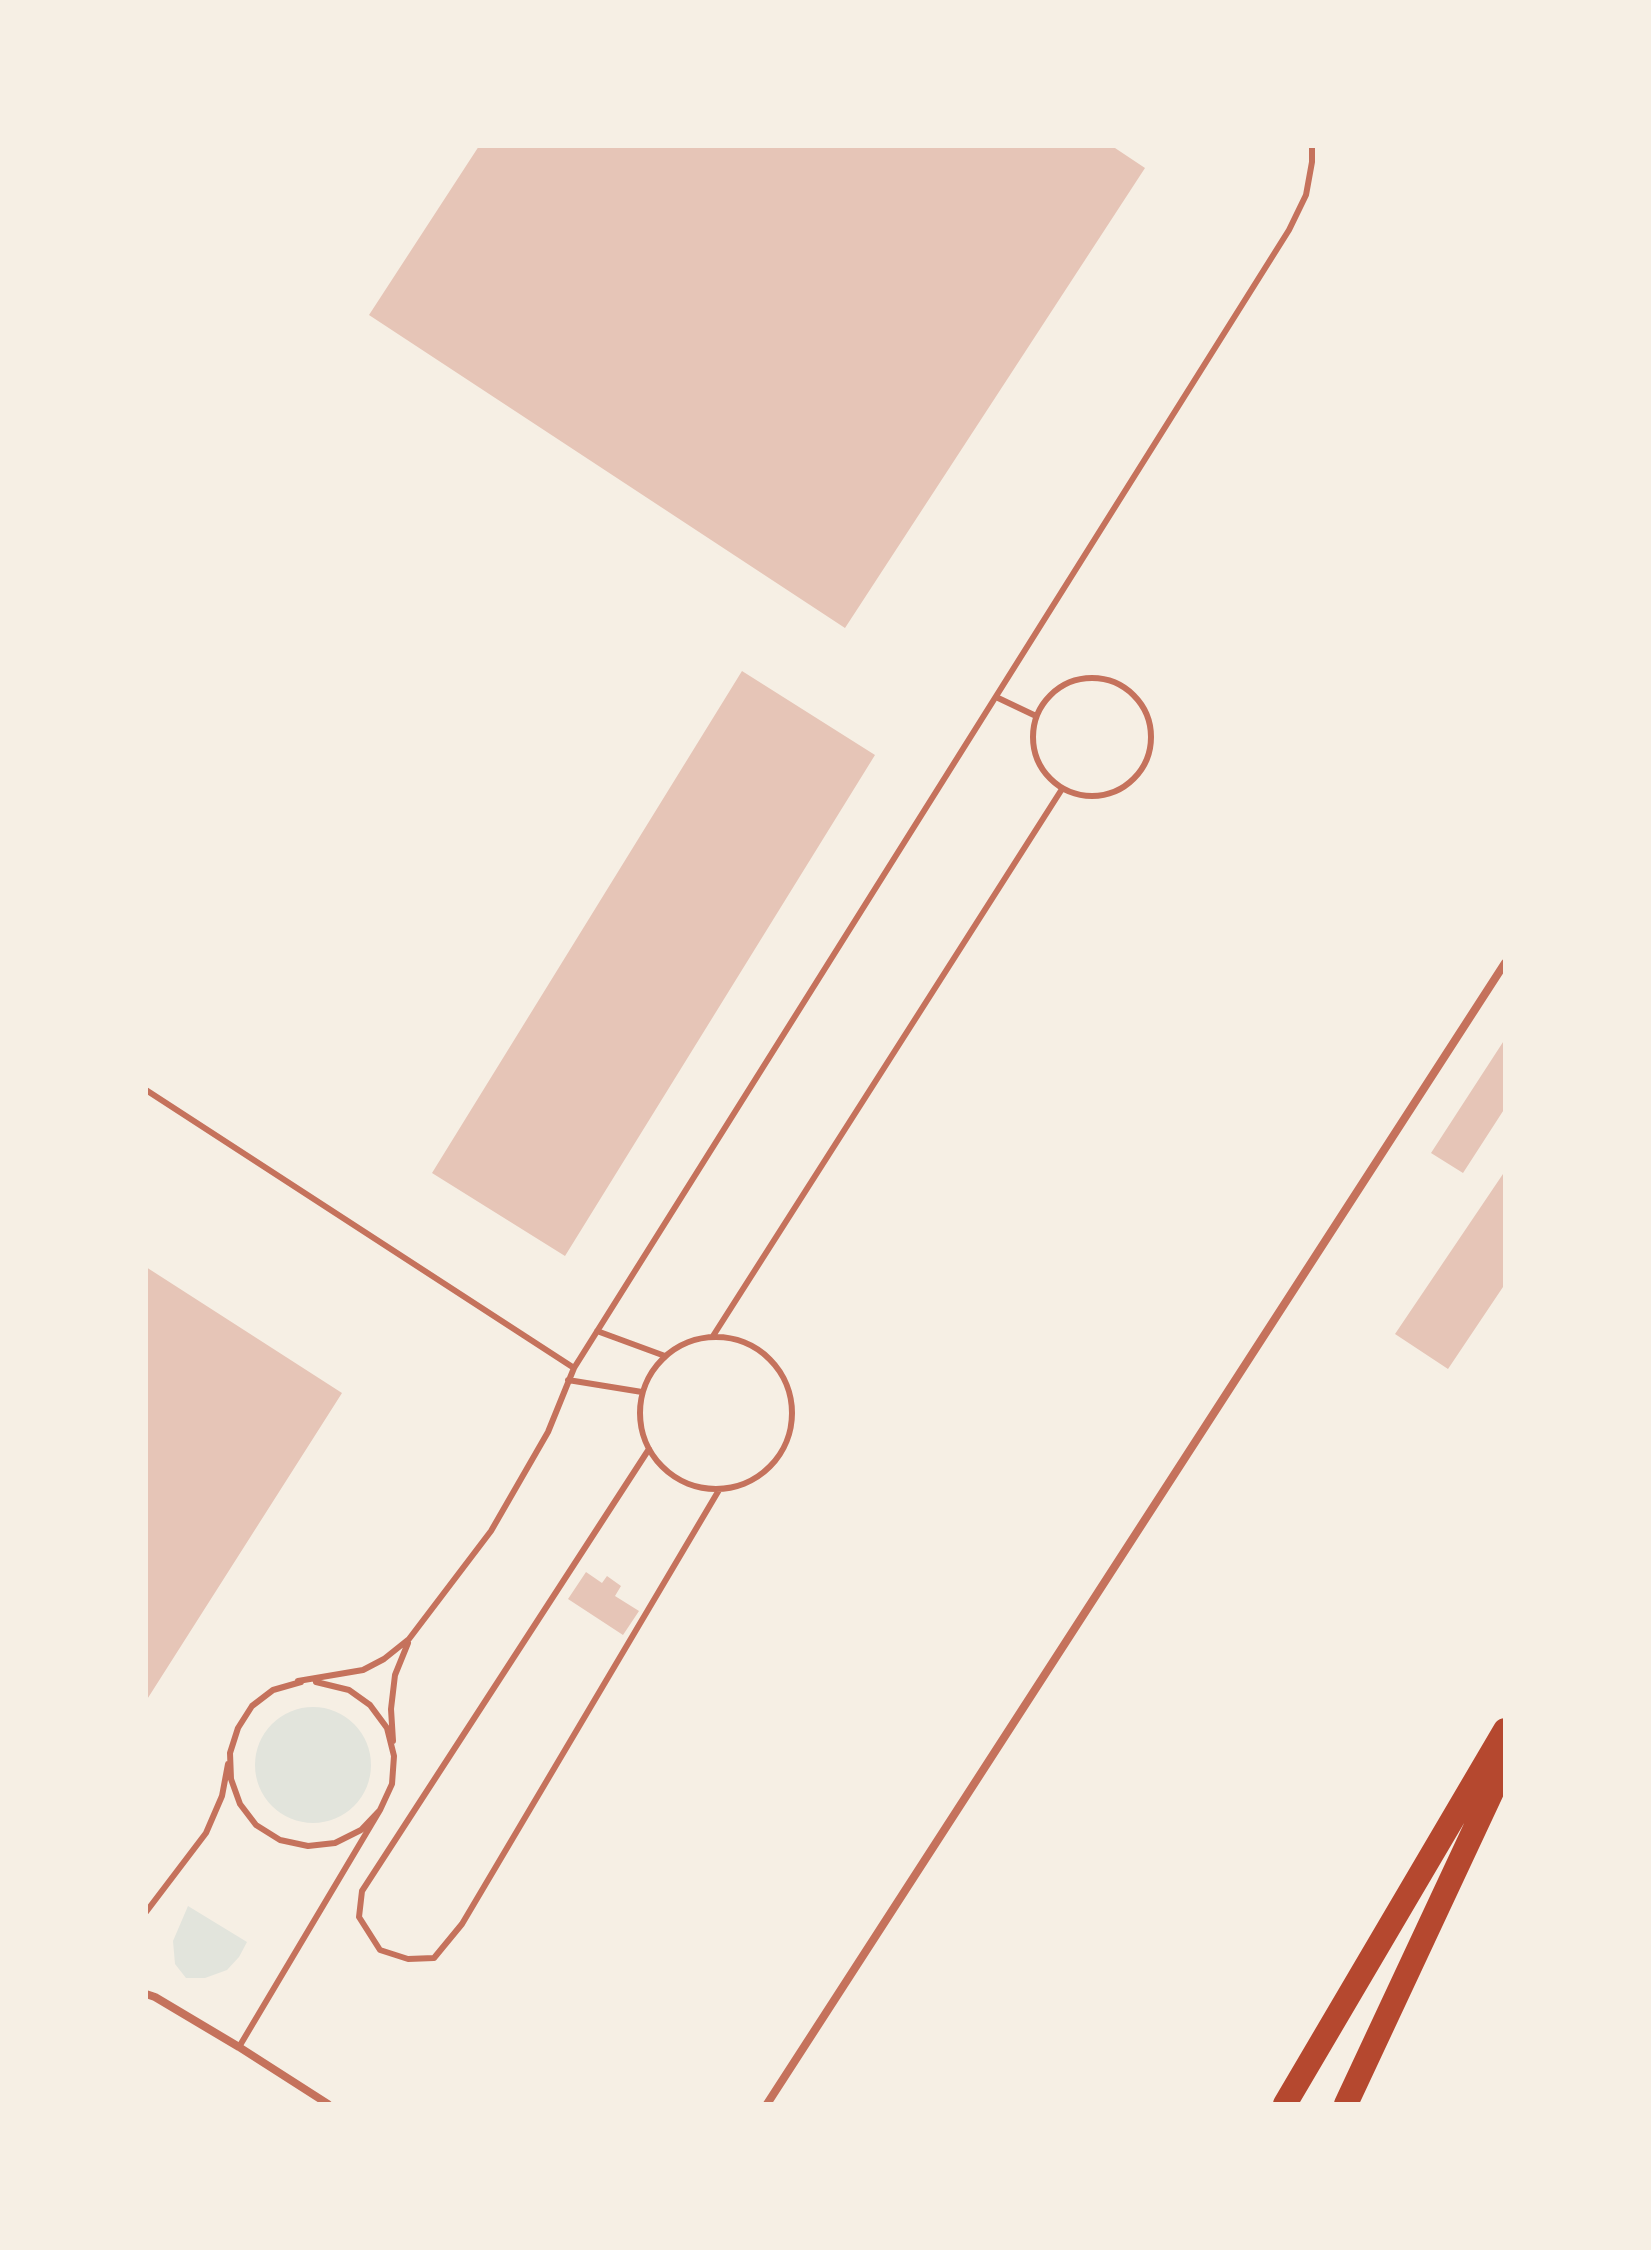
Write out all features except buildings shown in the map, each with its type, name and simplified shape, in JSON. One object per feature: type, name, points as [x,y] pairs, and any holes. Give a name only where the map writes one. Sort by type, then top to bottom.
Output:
[{"type":"highway","points":[[1285,2104],[1505,1730]]},
{"type":"highway","points":[[1346,2104],[1505,1764]]},
{"type":"street","points":[[767,2104],[1505,963]]},
{"type":"street","points":[[146,1994],[239,2047],[328,2104]]},
{"type":"lane","points":[[146,1912],[206,1833],[222,1796],[238,1728],[252,1706],[273,1690],[298,1681],[363,1670],[384,1659],[409,1639],[491,1531],[548,1432],[574,1368],[1289,230],[1306,195],[1312,146]]},
{"type":"lane","points":[[1082,679],[1102,679],[1122,686],[1137,699],[1147,717],[1151,738],[1147,758],[1137,776],[1121,789],[1102,796],[1081,796],[1062,789],[1046,775],[1036,757],[1032,737],[1036,716],[1046,698],[1062,686],[1082,679]]},
{"type":"lane","points":[[996,697],[1036,716]]},
{"type":"lane","points":[[713,1336],[1062,789]]},
{"type":"lane","points":[[146,1090],[574,1368]]},
{"type":"lane","points":[[597,1331],[665,1356]]},
{"type":"lane","points":[[713,1336],[737,1339],[759,1349],[776,1366],[788,1387],[792,1411],[789,1434],[780,1456],[763,1474],[742,1486],[719,1490],[695,1488],[673,1477],[655,1461],[643,1440],[639,1416],[642,1392],[651,1370],[665,1356],[689,1341],[713,1336]]},
{"type":"lane","points":[[568,1380],[642,1392]]},
{"type":"lane","points":[[649,1449],[362,1891],[359,1917],[380,1950],[408,1959],[434,1958],[462,1924],[719,1490]]},
{"type":"lane","points":[[239,2047],[380,1810],[392,1784],[391,1709],[395,1675],[409,1639]]},
{"type":"lane","points":[[298,1681],[324,1682],[349,1690],[370,1705],[387,1728],[394,1756]]},
{"type":"lane","points":[[230,1753],[231,1779],[240,1804],[256,1825],[280,1840],[308,1846],[335,1843],[361,1830],[380,1810]]},
{"type":"shaded area","points":[[313,1707],[335,1711],[354,1724],[367,1743],[371,1765],[367,1787],[354,1806],[335,1819],[313,1823],[291,1819],[272,1806],[259,1787],[255,1765],[259,1743],[272,1724],[291,1711]]},
{"type":"shaded area","points":[[188,1906],[247,1942],[227,1970],[205,1978],[186,1978],[175,1964],[173,1941]]}]
